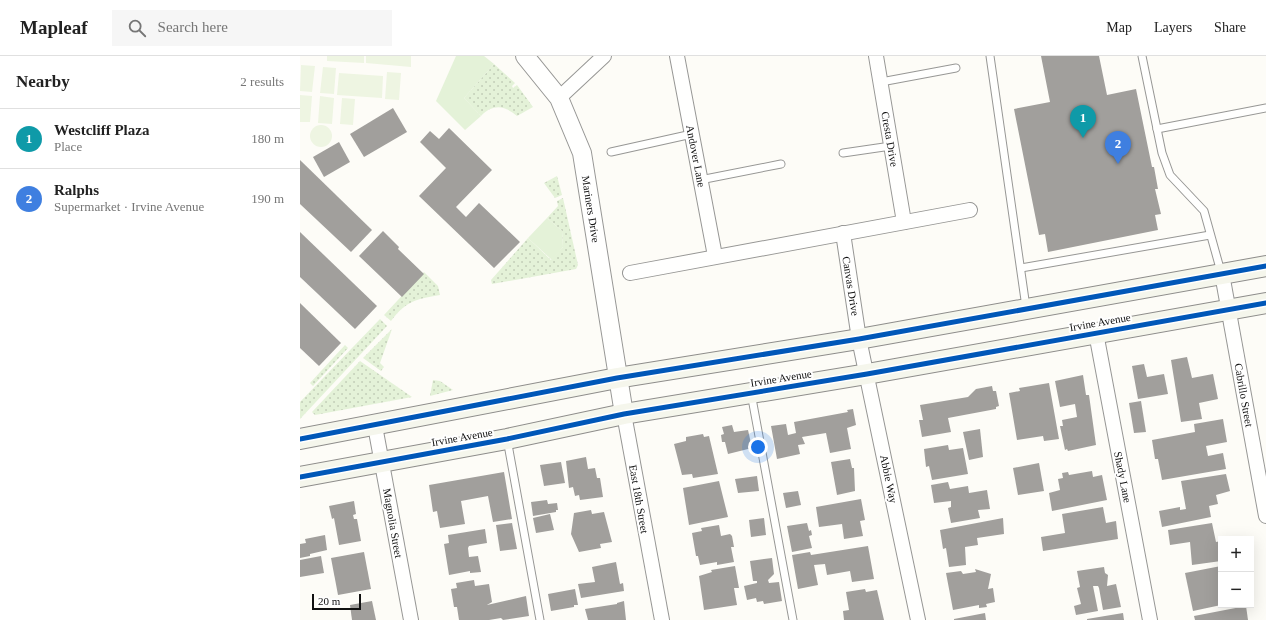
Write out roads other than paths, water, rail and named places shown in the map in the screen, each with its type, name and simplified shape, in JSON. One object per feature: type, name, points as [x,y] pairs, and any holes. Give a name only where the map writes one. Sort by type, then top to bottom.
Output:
[{"type":"main road","points":[[300,439],[375,426],[617,378],[859,339],[1266,266]]},
{"type":"main road","name":"Irvine Avenue","points":[[300,477],[507,439],[624,414],[867,374],[1266,303]]},
{"type":"street","name":"Mariners Drive","points":[[525,56],[559,98],[582,153],[617,378]]},
{"type":"street","points":[[559,98],[604,56]]},
{"type":"street","name":"Andover Lane","points":[[677,56],[715,256]]},
{"type":"street","name":"Cresta Drive","points":[[876,56],[904,222]]},
{"type":"street","points":[[630,273],[715,256],[970,210]]},
{"type":"street","name":"Canvas Drive","points":[[843,233],[859,339]]},
{"type":"street","name":"Cabrillo Street","points":[[1222,274],[1266,516]]},
{"type":"street","name":"Shady Lane","points":[[1096,333],[1150,620]]},
{"type":"street","name":"Abbie Way","points":[[859,339],[918,620]]},
{"type":"street","name":"East 18th Street","points":[[617,378],[662,620]]},
{"type":"street","name":"Magnolia Street","points":[[375,426],[411,620]]},
{"type":"lane","points":[[990,56],[1026,308]]},
{"type":"lane","points":[[1142,56],[1162,153],[1170,175],[1204,211],[1222,274]]},
{"type":"lane","points":[[880,82],[956,68]]},
{"type":"lane","points":[[1157,129],[1266,108]]},
{"type":"lane","points":[[612,152],[692,134]]},
{"type":"lane","points":[[843,153],[891,146]]},
{"type":"lane","points":[[700,180],[781,164]]},
{"type":"lane","points":[[1021,268],[1210,235]]},
{"type":"lane","points":[[751,393],[792,620]]},
{"type":"lane","points":[[507,439],[540,620]]},
{"type":"place","name":"Westcliff Plaza","points":[[1083,138]]},
{"type":"place","name":"Ralphs","points":[[1118,164]]}]
